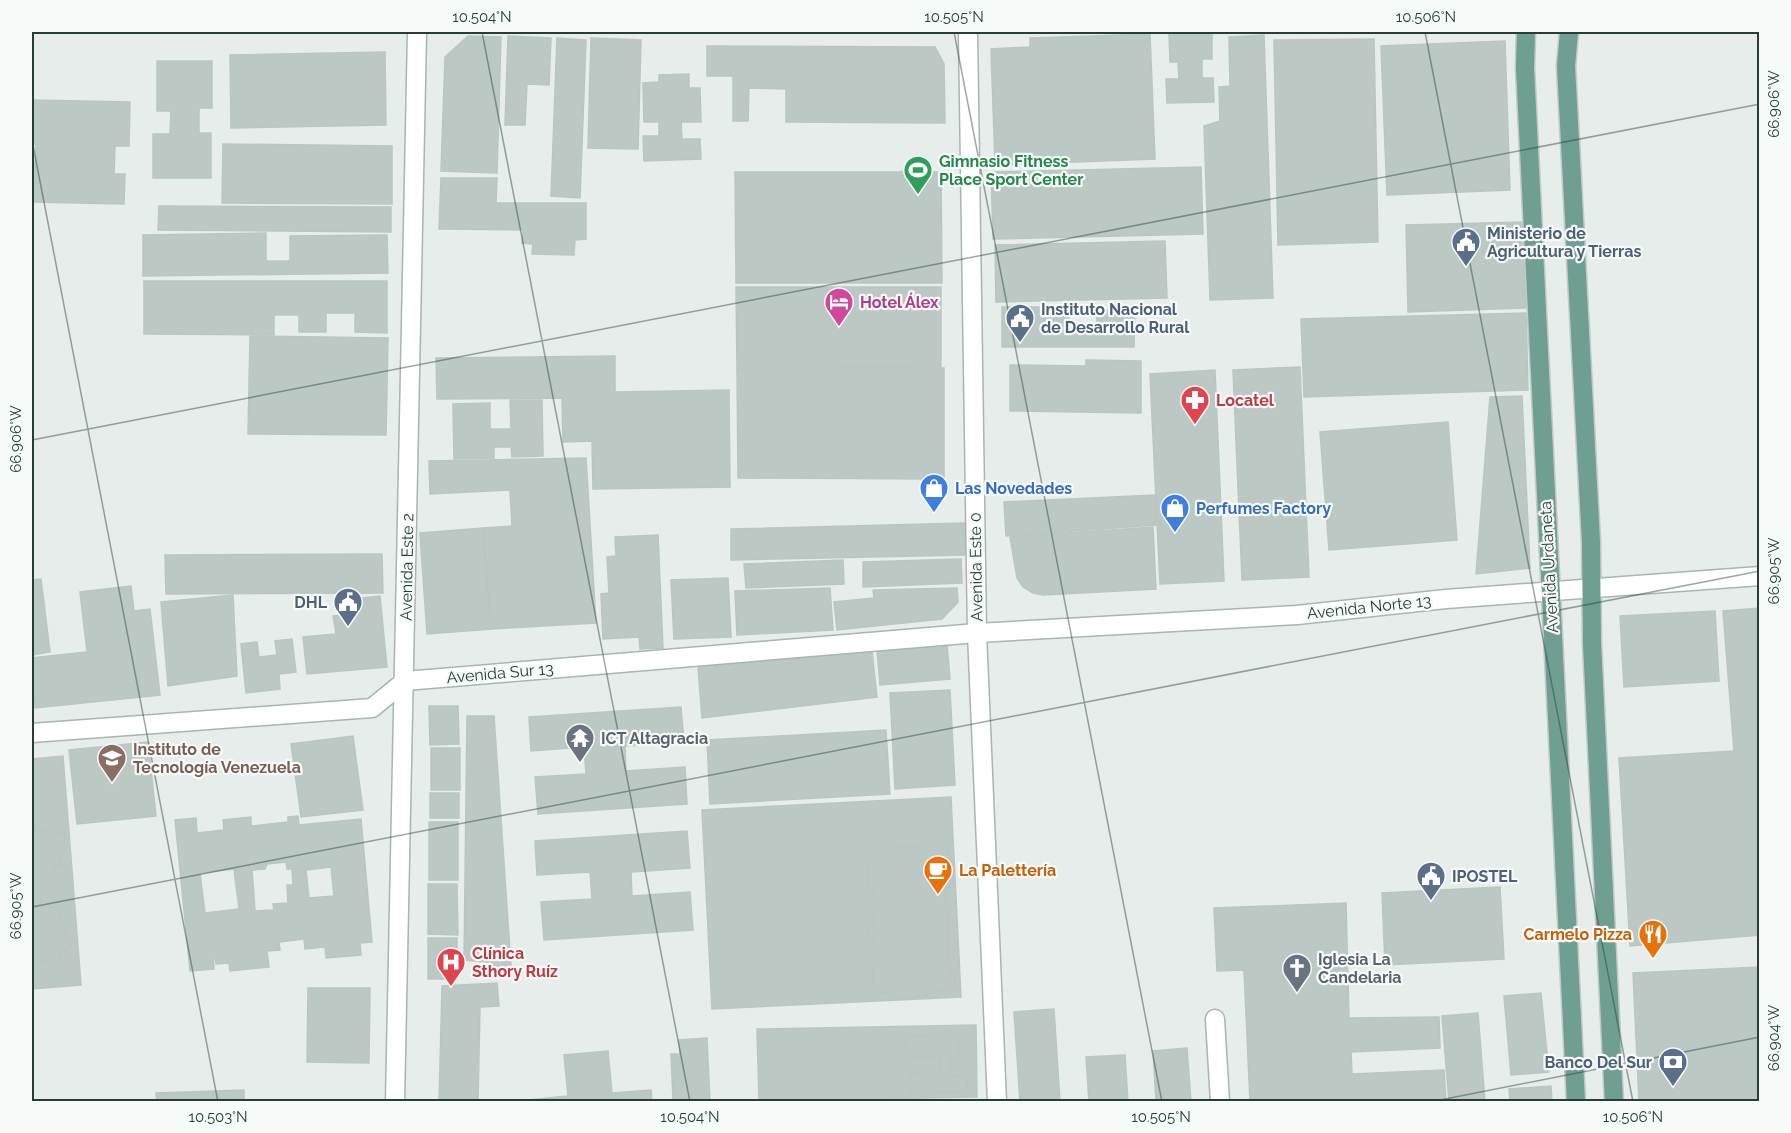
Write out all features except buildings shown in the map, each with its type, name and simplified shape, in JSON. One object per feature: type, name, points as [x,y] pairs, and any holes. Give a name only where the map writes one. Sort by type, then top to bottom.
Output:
[{"type":"main road","name":"Avenida Urdaneta","points":[[1526,32],[1524,68],[1576,1101]]},
{"type":"main road","points":[[1569,32],[1566,66],[1614,1101]]},
{"type":"street","name":"Avenida Este 2","points":[[395,1101],[417,32]]},
{"type":"street","name":"Avenida Este 0","points":[[968,32],[977,633],[997,1101]]},
{"type":"street","name":"Avenida Norte 13","points":[[977,633],[1297,615],[1446,599],[1760,576]]},
{"type":"street","name":"Avenida Sur 13","points":[[405,681],[977,633]]},
{"type":"street","points":[[32,733],[372,708],[405,681]]},
{"type":"street","points":[[1215,1019],[1220,1101]]},
{"type":"place","name":"Gimnasio Fitness Place Sport Center","points":[[918,196]]},
{"type":"place","name":"Ministerio de Agricultura y Tierras","points":[[1466,268]]},
{"type":"place","name":"Hotel Álex","points":[[839,328]]},
{"type":"place","name":"Instituto Nacional de Desarrollo Rural","points":[[1020,344]]},
{"type":"place","name":"Locatel","points":[[1195,426]]},
{"type":"place","name":"Las Novedades","points":[[934,514]]},
{"type":"place","name":"Perfumes Factory","points":[[1175,534]]},
{"type":"place","name":"DHL","points":[[348,628]]},
{"type":"place","name":"ICT Altagracia","points":[[580,764]]},
{"type":"place","name":"Instituto de Tecnología Venezuela","points":[[112,784]]},
{"type":"place","name":"La Palettería","points":[[938,896]]},
{"type":"place","name":"IPOSTEL","points":[[1431,902]]},
{"type":"place","name":"Carmelo Pizza","points":[[1653,960]]},
{"type":"place","name":"Clínica Sthory Ruíz","points":[[451,988]]},
{"type":"place","name":"Iglesia La Candelaria","points":[[1297,994]]},
{"type":"place","name":"Banco Del Sur","points":[[1673,1088]]}]
